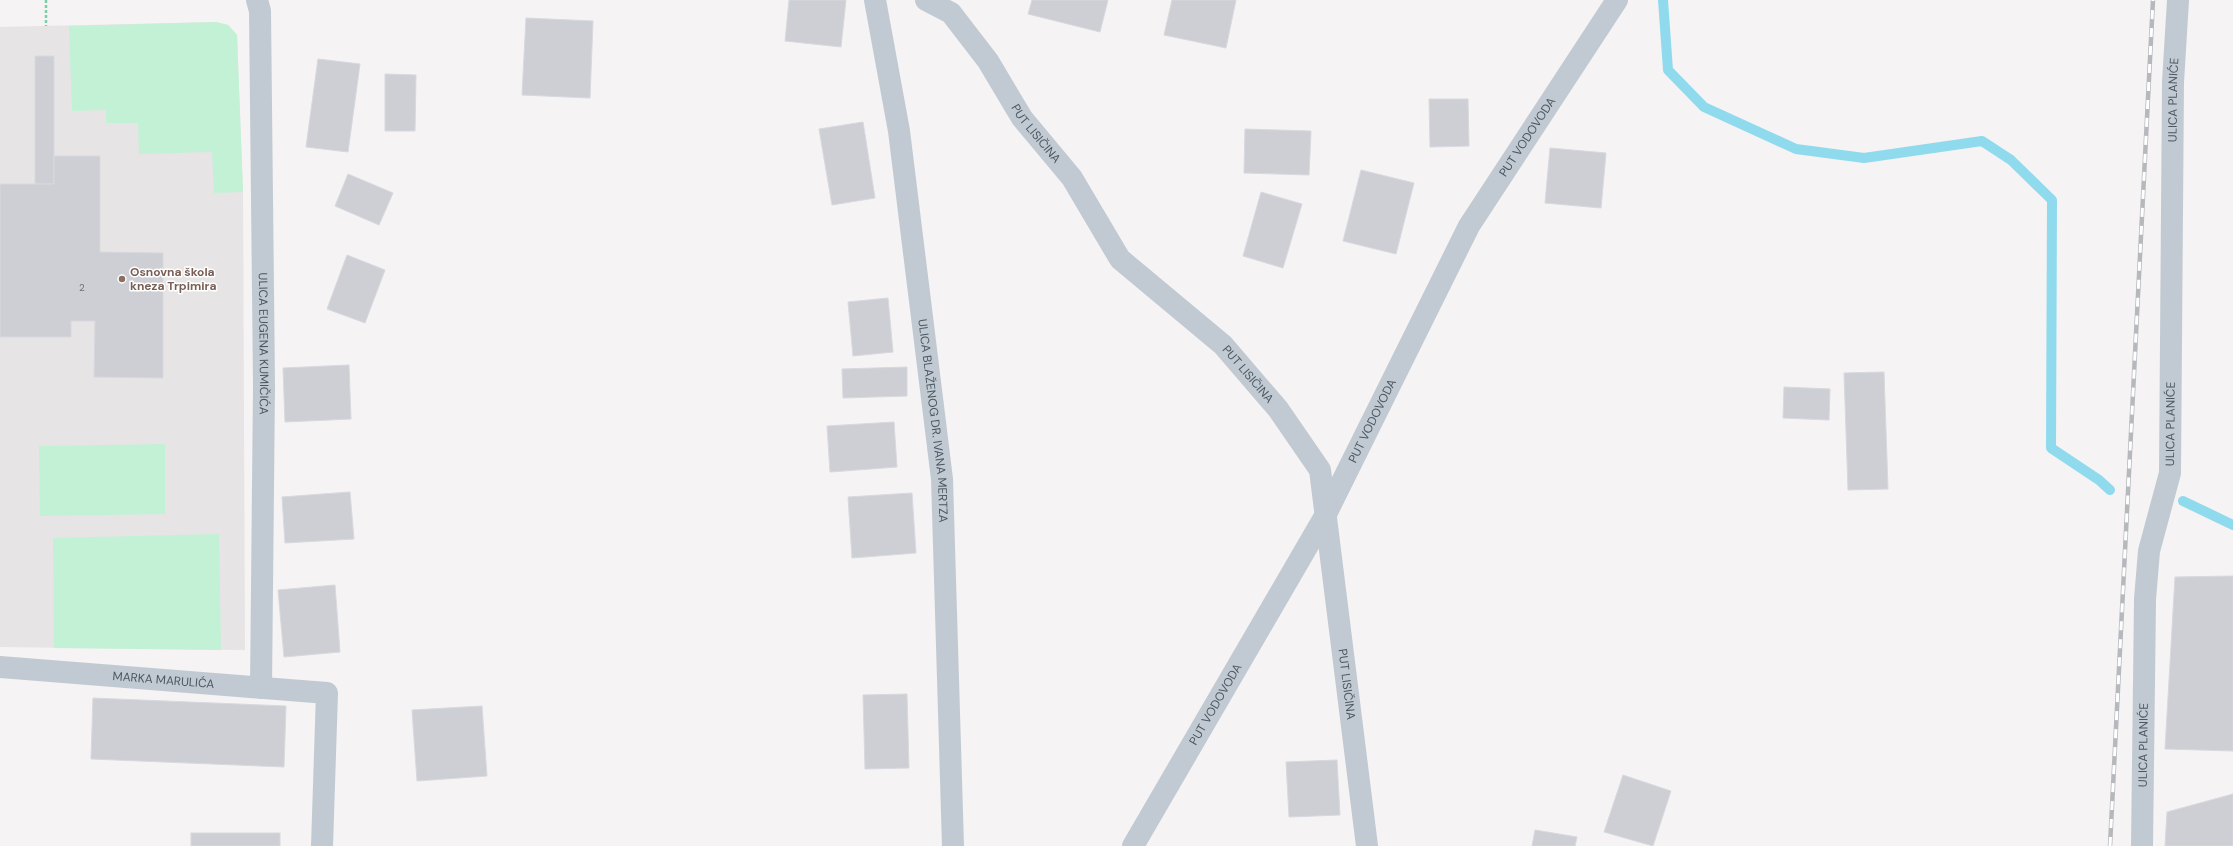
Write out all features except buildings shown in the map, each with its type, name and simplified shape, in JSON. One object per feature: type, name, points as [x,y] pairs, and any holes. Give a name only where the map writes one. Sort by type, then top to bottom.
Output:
[{"type":"street","name":"ULICA EUGENA KUMIČIĆA","points":[[257,0],[260,11],[264,384],[261,688]]},
{"type":"street","name":"ULICA BLAŽENOG DR. IVANA MERTZA","points":[[875,0],[899,131],[942,479],[953,846]]},
{"type":"street","name":"PUT LISIČINA","points":[[926,0],[951,13],[988,61],[1022,118],[1072,178],[1120,259],[1223,346],[1278,409],[1320,470],[1368,846]]},
{"type":"street","name":"PUT VODOVODA","points":[[1133,846],[1325,516],[1469,226],[1617,0]]},
{"type":"street","name":"ULICA PLANIĆE","points":[[2142,846],[2145,599],[2149,551],[2163,504],[2170,473],[2173,82],[2178,0]]},
{"type":"street","name":"MARKA MARULIĆA","points":[[0,667],[328,693],[322,846]]},
{"type":"path","points":[[46,0],[46,26]]},
{"type":"shaded area","name":"Osnovna škola kneza Trpimira","points":[[216,22],[228,25],[237,35],[243,192],[245,650],[0,647],[0,27]]},
{"type":"green space","points":[[216,22],[228,25],[237,35],[243,192],[214,193],[212,152],[139,154],[138,123],[106,123],[106,110],[72,111],[69,26]]},
{"type":"green space","points":[[165,444],[165,514],[40,516],[39,446]]},
{"type":"green space","points":[[219,534],[221,650],[54,648],[53,538]]},
{"type":"waterway","points":[[1663,0],[1668,70],[1704,107],[1796,149],[1864,158],[1982,141],[2011,160],[2052,200],[2051,448],[2099,480],[2110,490]]},
{"type":"waterway","points":[[2183,501],[2233,525]]},
{"type":"railway","points":[[2110,846],[2153,0]]},
{"type":"place","name":"Osnovna škola kneza Trpimira","points":[[122,279]]}]
